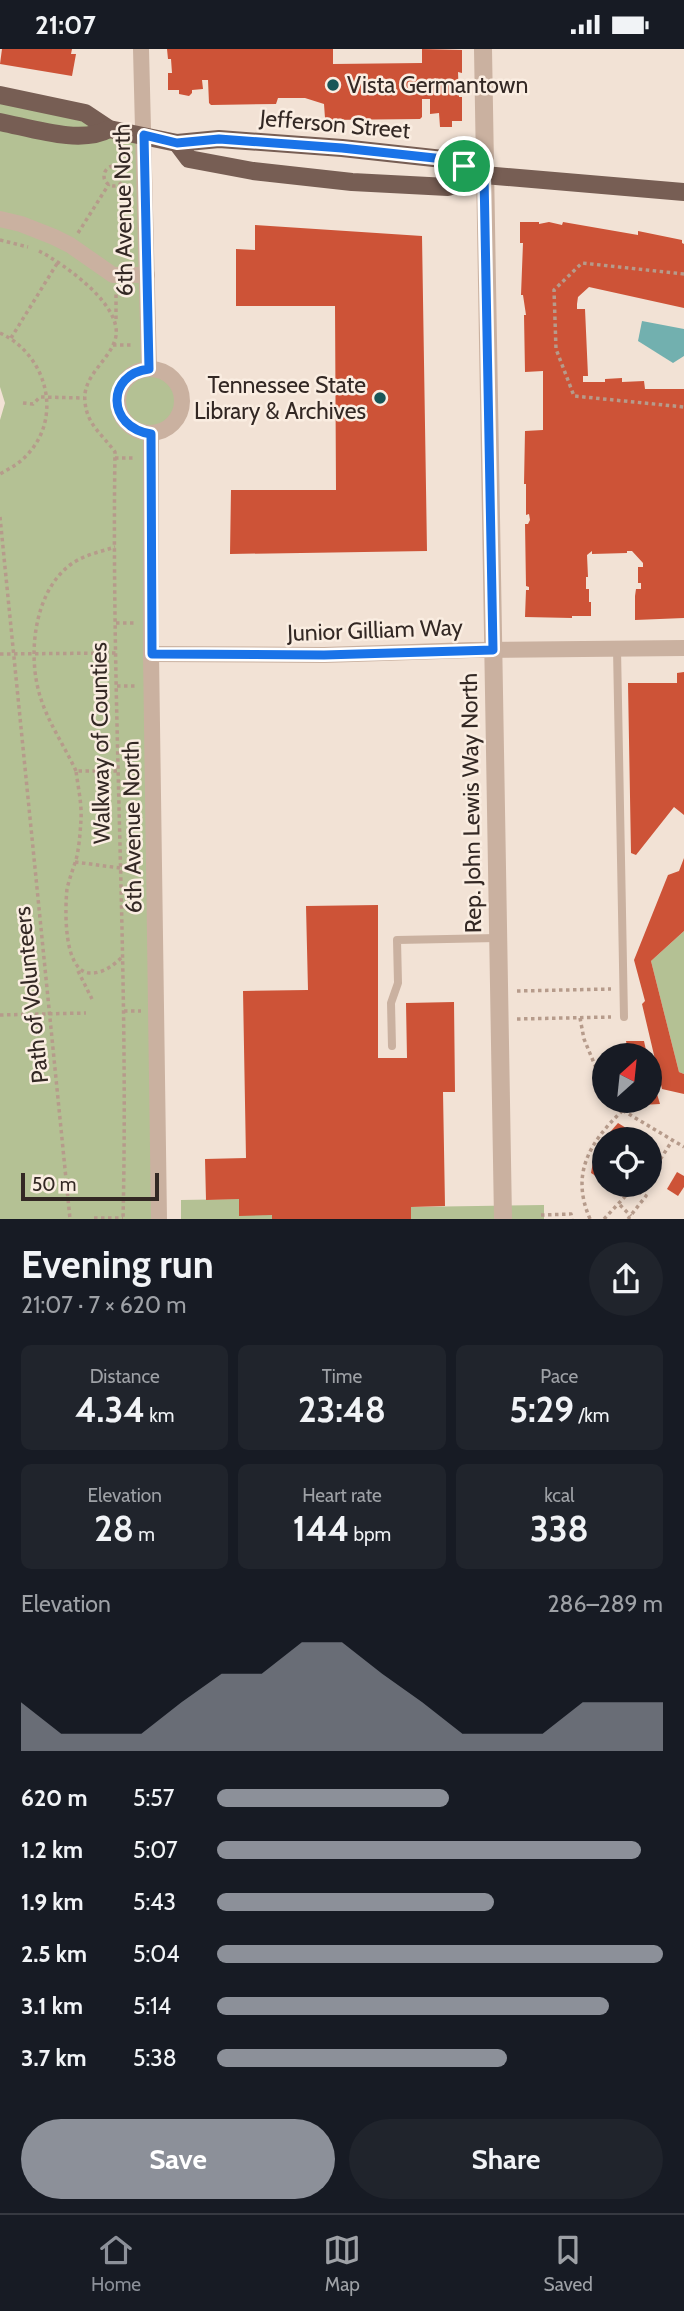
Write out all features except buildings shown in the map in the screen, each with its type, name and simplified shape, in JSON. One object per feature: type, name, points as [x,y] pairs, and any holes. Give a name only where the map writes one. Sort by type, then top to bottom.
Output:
[{"type":"main road","name":"Jefferson Street","points":[[0,95],[85,113],[109,129],[177,143],[219,139],[384,153],[453,160],[484,175],[684,192]]},
{"type":"main road","name":"Jefferson Street","points":[[0,122],[91,137],[109,129]]},
{"type":"main road","name":"Jefferson Street","points":[[177,143],[189,159],[253,171],[352,182],[448,187],[484,175]]},
{"type":"street","name":"6th Avenue North","points":[[141,49],[149,369]]},
{"type":"street","name":"Rep. John Lewis Way North","points":[[483,49],[503,1219]]},
{"type":"street","points":[[0,219],[37,229],[70,245],[113,275],[148,275]]},
{"type":"street","points":[[149,369],[162,372],[172,379],[182,403],[174,422],[151,434],[128,426],[117,404],[119,390],[128,377],[149,369]]},
{"type":"street","name":"6th Avenue North","points":[[151,434],[159,1219]]},
{"type":"street","name":"Junior Gilliam Way","points":[[152,654],[324,655],[684,648]]},
{"type":"lane","points":[[617,649],[624,1017]]},
{"type":"lane","points":[[392,1046],[391,1003],[398,983],[397,940],[498,937]]},
{"type":"path","points":[[112,167],[119,168],[123,174],[122,181],[114,186],[109,184],[104,178],[105,171],[112,167]]},
{"type":"path","points":[[11,338],[109,184]]},
{"type":"path","points":[[0,240],[34,249],[58,262],[94,292],[116,320],[116,339],[92,375],[84,398],[40,397],[33,404],[23,403]]},
{"type":"path","points":[[684,275],[582,263],[554,290],[556,349],[574,396],[684,407]]},
{"type":"path","points":[[0,333],[11,338],[31,356],[41,373],[47,397],[44,426],[37,441],[28,455],[0,474]]},
{"type":"path","name":"Walkway of Counties","points":[[84,398],[90,421],[115,452],[117,771],[125,1049],[124,1219]]},
{"type":"path","name":"Path of Volunteers","points":[[0,517],[70,1219]]},
{"type":"path","points":[[92,999],[69,947],[66,908],[67,888],[75,862],[81,819],[76,771],[41,700],[37,683],[34,633],[40,612],[60,574],[82,558],[116,547]]},
{"type":"path","points":[[116,623],[136,623]]},
{"type":"path","points":[[0,654],[116,653]]},
{"type":"path","points":[[117,686],[137,686]]},
{"type":"path","points":[[76,771],[117,771]]},
{"type":"path","points":[[75,862],[120,868]]},
{"type":"path","points":[[76,966],[83,972],[94,973],[112,967],[122,956]]},
{"type":"path","points":[[499,991],[623,989]]},
{"type":"path","points":[[0,1014],[86,1013]]},
{"type":"path","points":[[499,1019],[624,1017]]},
{"type":"path","points":[[580,1018],[583,1039],[592,1060]]},
{"type":"path","points":[[590,1219],[582,1187],[583,1168],[596,1140],[621,1113]]},
{"type":"path","points":[[626,1113],[684,1147]]},
{"type":"path","points":[[662,1157],[673,1140]]},
{"type":"path","points":[[604,1219],[626,1197]]},
{"type":"path","points":[[619,1205],[629,1217],[645,1197]]},
{"type":"path","points":[[541,1215],[571,1214],[572,1219]]},
{"type":"path","points":[[94,1218],[124,1219]]},
{"type":"green space","points":[[0,95],[144,135],[150,369],[173,380],[181,400],[180,411],[174,421],[151,434],[159,1219],[0,1219],[0,420],[5,403],[0,387]]},
{"type":"green space","points":[[684,931],[684,1074],[679,1072],[651,961]]},
{"type":"green space","points":[[239,1199],[240,1215],[272,1215],[272,1219],[181,1219],[181,1200]]},
{"type":"green space","points":[[544,1205],[544,1219],[411,1219],[411,1207]]},
{"type":"water","points":[[642,321],[684,329],[684,356],[673,363],[638,341]]},
{"type":"place","name":"Vista Germantown","points":[[333,85]]},
{"type":"place","name":"Tennessee State Library & Archives","points":[[380,398]]},
{"type":"route","points":[[144,135],[177,143],[219,139],[342,148],[453,160],[464,166],[484,175],[493,650],[324,655],[152,654],[151,434],[128,426],[117,404],[119,390],[128,377],[149,369],[144,135]]}]
